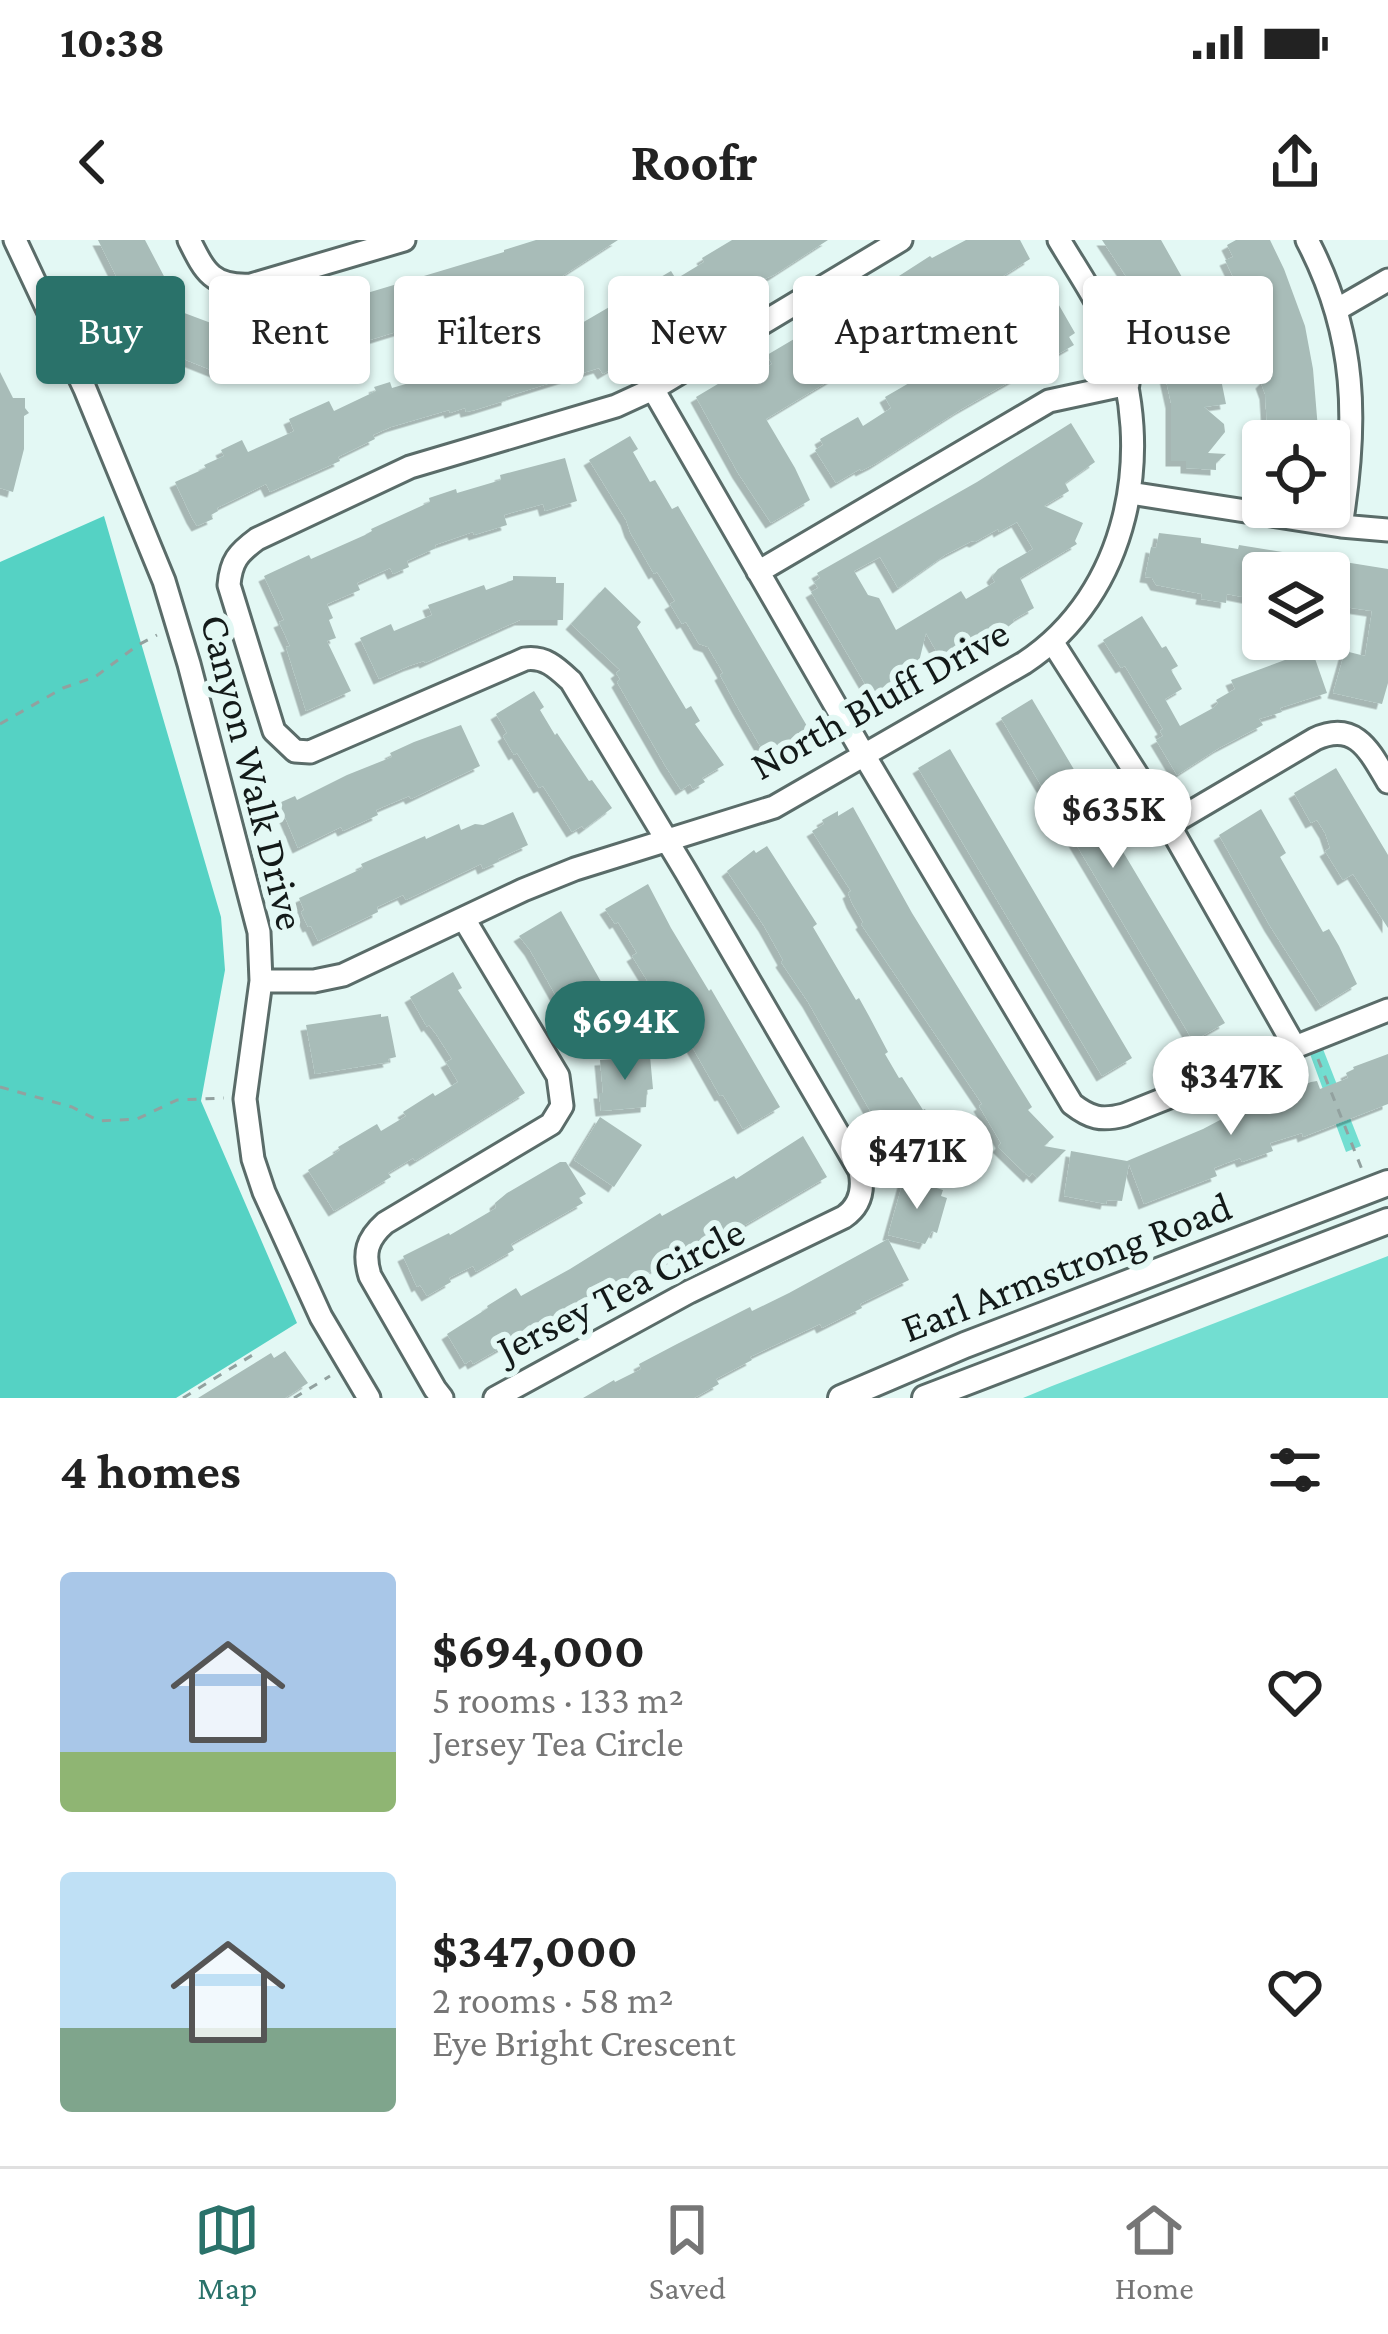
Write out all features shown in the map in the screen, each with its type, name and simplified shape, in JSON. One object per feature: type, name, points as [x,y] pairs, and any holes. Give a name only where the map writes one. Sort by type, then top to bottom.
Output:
[{"type":"main road","name":"Earl Armstrong Road","points":[[841,1398],[965,1345],[1379,1187]]},
{"type":"main road","name":"Earl Armstrong Road","points":[[926,1398],[1388,1221]]},
{"type":"street","name":"Canyon Walk Drive","points":[[15,240],[85,388],[164,581],[189,664],[261,947],[245,1100],[253,1159],[264,1192],[360,1395]]},
{"type":"street","points":[[188,240],[208,274],[234,286],[404,240]]},
{"type":"street","points":[[668,842],[571,681],[548,661],[516,662],[310,752],[295,751],[274,731],[229,585],[231,565],[257,539],[410,467],[616,406],[653,389],[901,240]]},
{"type":"street","name":"North Bluff Drive","points":[[1059,240],[1083,282]]},
{"type":"street","points":[[1307,240],[1327,278],[1347,351],[1350,470]]},
{"type":"street","points":[[1336,310],[1388,280]]},
{"type":"street","name":"North Bluff Drive","points":[[261,980],[314,981],[343,975],[575,869],[774,807],[1024,663],[1053,643],[1084,604],[1120,532],[1130,494],[1133,437],[1127,384]]},
{"type":"street","points":[[758,572],[1049,401],[1127,384]]},
{"type":"street","points":[[653,389],[1072,1104],[1089,1117],[1106,1120],[1124,1115],[1388,1010]]},
{"type":"street","points":[[1130,494],[1242,511]]},
{"type":"street","points":[[1350,527],[1388,530]]},
{"type":"street","points":[[1053,643],[1303,1043]]},
{"type":"street","points":[[1169,825],[1330,733],[1361,742],[1388,782]]},
{"type":"street","name":"Jersey Tea Circle","points":[[495,1398],[689,1292],[844,1217],[858,1205],[862,1179],[856,1163],[668,842]]},
{"type":"street","points":[[442,1398],[370,1276],[367,1244],[386,1223],[551,1124],[562,1106],[558,1076],[464,919]]},
{"type":"path","points":[[0,724],[63,688],[95,677],[158,634]]},
{"type":"path","points":[[1303,1043],[1379,1187]]},
{"type":"path","points":[[0,1087],[72,1107],[99,1121],[117,1122],[136,1119],[177,1100],[224,1098]]},
{"type":"path","points":[[183,1398],[260,1351]]},
{"type":"path","points":[[294,1398],[332,1375]]},
{"type":"shaded area","points":[[104,516],[221,917],[225,970],[201,1101],[297,1323],[176,1398],[0,1398],[0,562]]},
{"type":"shaded area","points":[[1323,1049],[1361,1146],[1346,1152],[1310,1054]]},
{"type":"shaded area","points":[[1388,1256],[1388,1398],[1023,1398],[1052,1386]]},
{"type":"building","points":[[98,240],[145,240],[164,276],[116,276]]},
{"type":"building","points":[[536,240],[618,240],[562,276],[424,276]]},
{"type":"building","points":[[732,240],[828,240],[769,277],[681,276],[704,262],[702,258]]},
{"type":"building","points":[[966,240],[1020,240],[1030,259],[1003,276],[899,276]]},
{"type":"building","points":[[1102,240],[1161,240],[1181,276],[1126,276]]},
{"type":"building","points":[[1236,240],[1270,240],[1305,326],[1317,420],[1267,420],[1261,384],[1273,384],[1273,276],[1233,276],[1225,260],[1233,257],[1227,245]]},
{"type":"building","points":[[394,285],[394,333],[370,340],[370,292]]},
{"type":"building","points":[[1059,305],[1075,333],[1069,337],[1074,345],[1059,354]]},
{"type":"building","points":[[608,308],[608,371],[603,374],[599,368],[584,373],[584,322]]},
{"type":"building","points":[[185,313],[209,322],[209,369],[185,360]]},
{"type":"building","points":[[793,340],[793,384],[824,384],[766,419],[810,500],[771,523],[696,397],[718,384],[769,384],[769,354]]},
{"type":"building","points":[[0,372],[13,398],[25,398],[29,413],[24,416],[24,449],[13,492],[0,488]]},
{"type":"building","points":[[390,382],[392,388],[406,384],[547,384],[475,410],[449,410],[391,427],[338,457],[340,461],[270,492],[266,484],[217,508],[213,519],[197,526],[175,482],[206,468],[204,465],[224,456],[221,450],[242,440],[248,452],[294,431],[289,419],[329,401],[334,411],[376,391],[374,387]]},
{"type":"building","points":[[907,384],[1006,384],[836,483],[815,450],[823,445],[820,439],[858,417],[863,426],[891,408],[885,397]]},
{"type":"building","points":[[1167,384],[1222,384],[1226,404],[1204,407],[1224,424],[1225,432],[1208,453],[1226,454],[1216,463],[1216,470],[1186,468],[1186,461],[1171,461]]},
{"type":"building","points":[[1071,423],[1095,462],[1065,483],[1069,491],[1044,506],[1083,523],[1077,544],[1020,578],[1034,608],[950,662],[945,653],[939,656],[926,633],[915,678],[918,683],[892,698],[889,693],[875,701],[811,592],[818,588],[817,573]],"holes":[[[1017,522],[1033,549],[998,569],[992,577],[995,582],[966,599],[961,591],[896,630],[879,598],[868,595],[854,571],[880,557],[898,588],[945,555]]]},
{"type":"building","points":[[630,436],[638,449],[633,452],[650,482],[655,480],[672,509],[678,506],[814,738],[812,747],[774,770],[708,647],[699,644],[686,622],[682,624],[670,604],[675,601],[654,574],[589,460]]},
{"type":"building","points":[[565,458],[577,501],[545,511],[543,504],[504,515],[507,525],[435,545],[407,561],[409,567],[393,574],[390,568],[357,583],[360,590],[327,604],[336,638],[327,641],[351,691],[306,711],[279,622],[284,620],[264,576],[365,535],[430,502],[429,498]]},
{"type":"building","points":[[1159,533],[1238,549],[1239,545],[1282,552],[1242,552],[1242,597],[1227,594],[1226,603],[1156,585],[1145,577],[1151,547],[1156,548]]},
{"type":"building","points":[[1350,563],[1388,569],[1388,683],[1382,704],[1333,693],[1342,660],[1350,660],[1350,652],[1365,656],[1372,611],[1350,608]]},
{"type":"building","points":[[513,576],[556,577],[556,583],[564,583],[563,620],[520,620],[379,679],[360,638],[391,624],[394,631],[432,615],[428,605],[484,585],[486,590]]},
{"type":"building","points":[[605,587],[641,622],[637,627],[724,765],[693,789],[690,784],[681,790],[666,767],[617,682],[620,670],[571,624]]},
{"type":"building","points":[[1142,616],[1178,666],[1171,670],[1182,689],[1165,699],[1180,726],[1235,689],[1231,680],[1285,660],[1315,660],[1327,693],[1259,719],[1263,725],[1177,775],[1156,740],[1163,736],[1163,729],[1125,666],[1121,668],[1103,640]]},
{"type":"building","points":[[534,691],[555,735],[612,808],[584,829],[572,832],[503,736],[507,733],[496,714]]},
{"type":"building","points":[[1032,699],[1225,1023],[1193,1041],[1001,718]]},
{"type":"building","points":[[461,725],[480,766],[298,848],[279,803],[295,796],[297,800],[392,757],[390,753],[414,742]]},
{"type":"building","points":[[950,749],[1132,1058],[1102,1076],[918,768]]},
{"type":"building","points":[[1336,768],[1388,855],[1388,928],[1353,874],[1343,880],[1325,851],[1330,848],[1325,833],[1317,820],[1311,823],[1294,793]]},
{"type":"building","points":[[853,807],[912,913],[1032,1107],[1028,1110],[1054,1137],[1044,1146],[1066,1150],[1037,1178],[1032,1173],[1029,1177],[998,1147],[1001,1143],[982,1104],[861,924],[851,891],[812,831],[824,824],[822,820]]},
{"type":"building","points":[[1261,809],[1286,853],[1280,857],[1323,932],[1329,929],[1357,984],[1321,1006],[1219,835]]},
{"type":"building","points":[[513,812],[528,845],[500,861],[483,869],[481,864],[406,900],[403,895],[318,941],[308,927],[299,898],[425,836],[459,824],[461,830],[483,825]]},
{"type":"building","points":[[767,846],[817,924],[813,927],[856,1000],[859,998],[899,1078],[925,1109],[942,1156],[903,1173],[882,1120],[877,1123],[764,926],[727,871]]},
{"type":"building","points":[[648,884],[780,1107],[743,1129],[661,992],[656,995],[632,956],[637,953],[618,922],[605,909]]},
{"type":"building","points":[[561,911],[630,1033],[599,1051],[598,1044],[587,1051],[519,936]]},
{"type":"building","points":[[453,972],[462,988],[458,990],[525,1093],[388,1173],[391,1177],[334,1211],[308,1170],[377,1124],[381,1131],[406,1116],[403,1112],[458,1082],[446,1062],[452,1059],[410,997]]},
{"type":"building","points":[[388,1016],[396,1057],[315,1074],[306,1025]]},
{"type":"building","points":[[1388,1054],[1388,1104],[1303,1137],[1302,1133],[1270,1143],[1273,1151],[1214,1168],[1217,1176],[1144,1204],[1129,1164],[1122,1201],[1107,1200],[1106,1204],[1064,1196],[1071,1151],[1127,1161],[1311,1082],[1317,1081],[1320,1089],[1348,1078],[1346,1073],[1353,1067]]},
{"type":"building","points":[[650,1056],[653,1089],[647,1090],[646,1107],[601,1111],[600,1060]]},
{"type":"building","points":[[600,1117],[642,1145],[614,1187],[574,1160]]},
{"type":"building","points":[[803,1136],[827,1177],[721,1239],[691,1253],[689,1249],[626,1286],[603,1296],[600,1292],[473,1364],[471,1360],[465,1364],[447,1334],[487,1306],[516,1288],[521,1296],[660,1213],[736,1179]]},
{"type":"building","points":[[566,1162],[586,1194],[579,1198],[583,1203],[511,1244],[514,1250],[476,1272],[473,1266],[427,1296],[417,1287],[403,1256],[496,1208],[495,1203],[507,1193]]},
{"type":"building","points":[[904,1178],[943,1190],[941,1196],[947,1198],[937,1233],[932,1231],[925,1244],[888,1235]]},
{"type":"building","points":[[888,1239],[909,1280],[822,1328],[820,1324],[750,1357],[752,1360],[716,1379],[719,1384],[694,1398],[583,1398],[641,1369],[639,1364],[677,1344],[789,1293]]},
{"type":"building","points":[[285,1351],[308,1383],[285,1398],[198,1398],[271,1353],[274,1358]]}]
